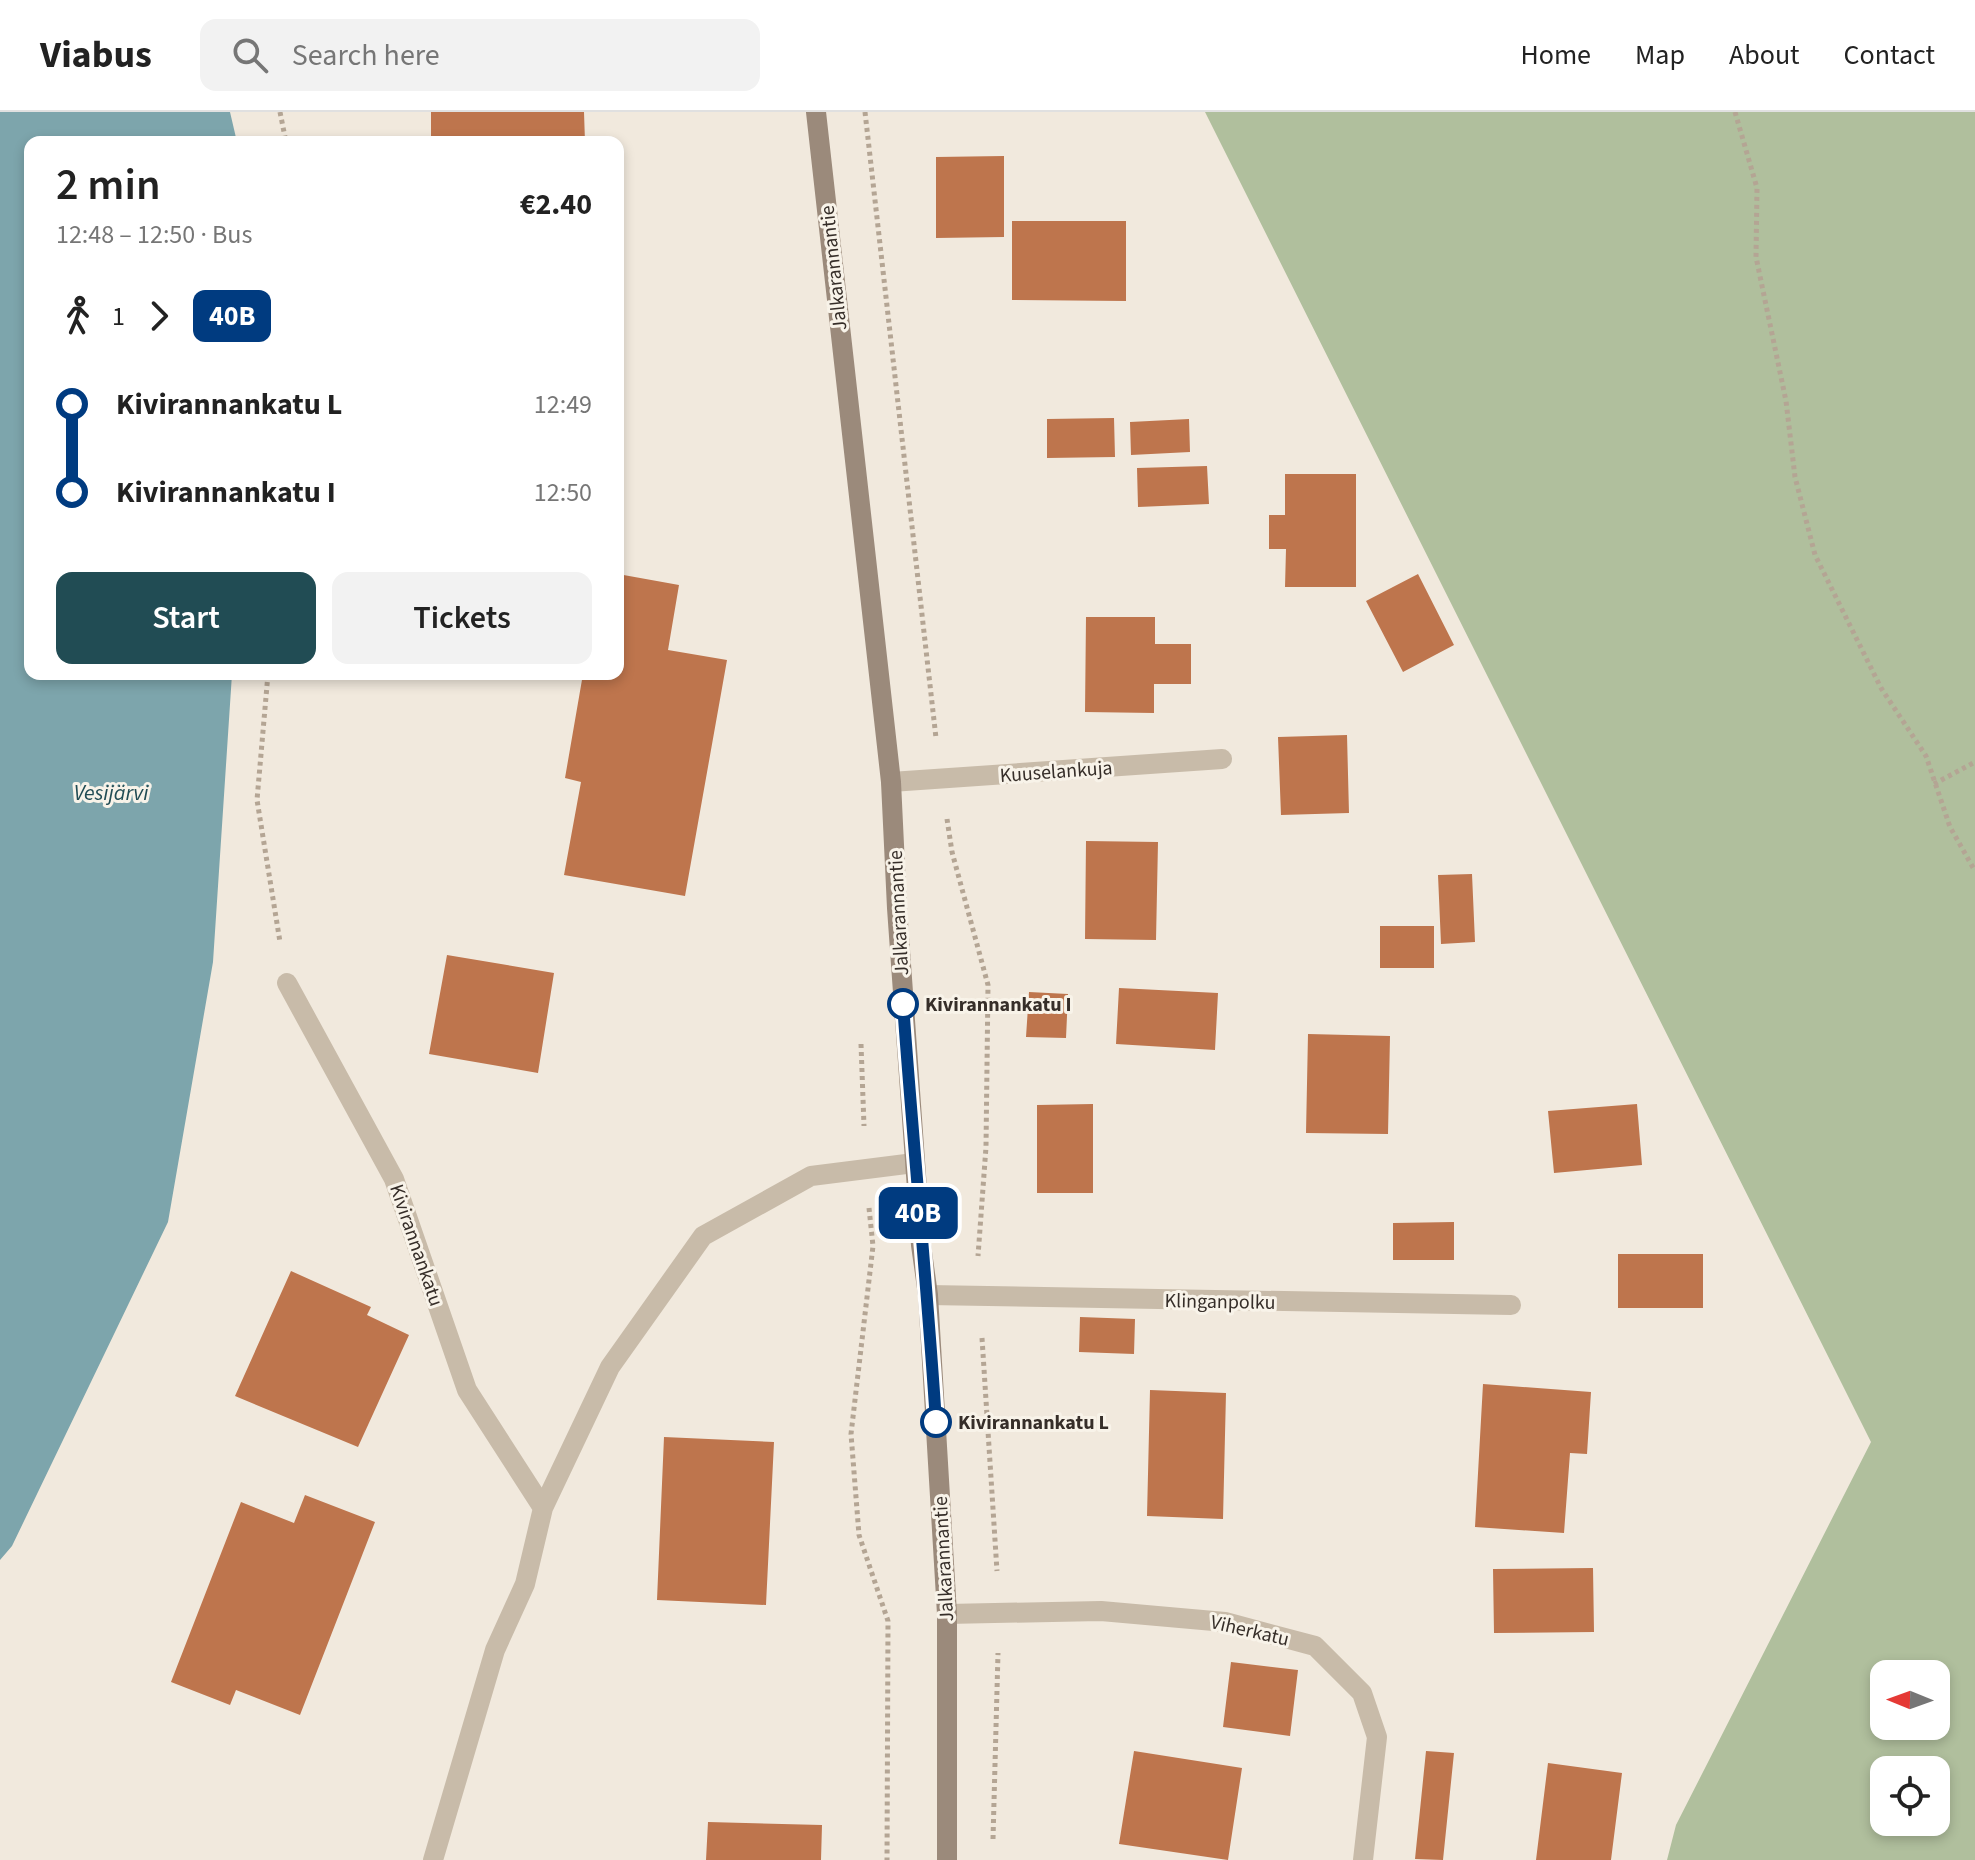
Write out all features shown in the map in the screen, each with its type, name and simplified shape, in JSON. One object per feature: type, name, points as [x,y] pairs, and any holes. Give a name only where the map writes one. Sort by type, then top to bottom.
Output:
[{"type":"main road","name":"Jalkarannantie","points":[[816,112],[891,782],[914,1163],[928,1295],[947,1614],[947,1860]]},
{"type":"street","name":"Kuuselankuja","points":[[891,782],[1222,759]]},
{"type":"street","name":"Kivirannankatu","points":[[287,983],[394,1179],[467,1390],[543,1508]]},
{"type":"street","points":[[433,1860],[495,1650],[525,1584],[543,1508],[610,1367],[703,1236],[811,1176],[914,1163]]},
{"type":"street","name":"Klinganpolku","points":[[928,1295],[1511,1305]]},
{"type":"street","name":"Viherkatu","points":[[947,1614],[1101,1611],[1225,1622],[1315,1646],[1362,1693],[1377,1737],[1363,1860]]},
{"type":"path","points":[[280,112],[285,136]]},
{"type":"path","points":[[865,112],[941,780],[952,852],[988,985],[986,1147],[978,1244],[999,1613],[993,1845]]},
{"type":"path","points":[[1735,112],[1757,188],[1756,257],[1786,401],[1795,477],[1815,555],[1881,688],[1926,756],[1950,827],[1975,871]]},
{"type":"path","points":[[267,680],[257,800],[287,983]]},
{"type":"path","points":[[1934,784],[1975,762]]},
{"type":"path","points":[[860,1034],[865,1170],[873,1246],[851,1434],[859,1535],[888,1621],[887,1860]]},
{"type":"green space","points":[[1205,112],[1975,112],[1975,1860],[1667,1860],[1676,1825],[1871,1442]]},
{"type":"water","name":"Vesijärvi","points":[[0,112],[230,112],[236,136],[24,136],[24,680],[232,680],[213,962],[168,1222],[12,1546],[0,1560]]},
{"type":"building","points":[[431,112],[584,112],[585,136],[431,136]]},
{"type":"building","points":[[1004,156],[1004,237],[936,238],[936,157]]},
{"type":"building","points":[[1012,221],[1126,221],[1126,301],[1012,300]]},
{"type":"building","points":[[1114,418],[1115,457],[1047,458],[1047,419]]},
{"type":"building","points":[[1189,419],[1190,452],[1131,455],[1130,422]]},
{"type":"building","points":[[1207,466],[1209,504],[1138,507],[1137,468]]},
{"type":"building","points":[[1285,474],[1356,474],[1356,587],[1285,587],[1286,549],[1269,549],[1269,515],[1285,515]]},
{"type":"building","points":[[1418,574],[1454,645],[1403,672],[1366,601]]},
{"type":"building","points":[[624,575],[679,585],[668,650],[727,660],[685,896],[564,875],[581,782],[565,778],[582,680],[624,680]]},
{"type":"building","points":[[1086,617],[1155,617],[1155,644],[1191,644],[1191,684],[1154,684],[1154,713],[1085,712]]},
{"type":"building","points":[[1347,735],[1349,813],[1281,815],[1278,737]]},
{"type":"building","points":[[1086,841],[1158,842],[1156,940],[1085,939]]},
{"type":"building","points":[[1472,874],[1475,942],[1441,944],[1438,875]]},
{"type":"building","points":[[1380,926],[1434,926],[1434,968],[1380,968]]},
{"type":"building","points":[[447,955],[554,973],[538,1073],[429,1054]]},
{"type":"building","points":[[1119,988],[1218,993],[1215,1050],[1116,1044]]},
{"type":"building","points":[[1029,992],[1068,994],[1066,1038],[1026,1037]]},
{"type":"building","points":[[1308,1034],[1390,1036],[1388,1134],[1306,1133]]},
{"type":"building","points":[[1093,1104],[1093,1193],[1037,1193],[1037,1105]]},
{"type":"building","points":[[1637,1104],[1642,1165],[1554,1173],[1548,1111]]},
{"type":"building","points":[[1454,1222],[1454,1260],[1393,1260],[1393,1223]]},
{"type":"building","points":[[1618,1254],[1703,1254],[1703,1308],[1618,1308]]},
{"type":"building","points":[[291,1271],[371,1307],[367,1315],[409,1335],[358,1447],[235,1396]]},
{"type":"building","points":[[1080,1317],[1135,1319],[1134,1354],[1079,1352]]},
{"type":"building","points":[[1483,1384],[1591,1392],[1587,1454],[1570,1453],[1564,1533],[1475,1527]]},
{"type":"building","points":[[1150,1390],[1226,1393],[1223,1519],[1147,1516]]},
{"type":"building","points":[[664,1437],[774,1442],[766,1605],[657,1600]]},
{"type":"building","points":[[305,1495],[375,1522],[300,1715],[236,1690],[230,1705],[171,1682],[241,1502],[294,1523]]},
{"type":"building","points":[[1593,1568],[1594,1632],[1494,1633],[1493,1569]]},
{"type":"building","points":[[1231,1662],[1298,1670],[1290,1736],[1223,1727]]},
{"type":"building","points":[[1134,1751],[1242,1768],[1228,1860],[1119,1844]]},
{"type":"building","points":[[1426,1751],[1454,1753],[1443,1860],[1415,1859]]},
{"type":"building","points":[[1548,1763],[1622,1773],[1611,1860],[1536,1860]]},
{"type":"building","points":[[708,1822],[822,1825],[821,1860],[706,1860]]},
{"type":"bus line","name":"40B","points":[[903,1004],[936,1422]]},
{"type":"place","name":"Kivirannankatu I","points":[[903,1004]]},
{"type":"place","name":"Kivirannankatu L","points":[[936,1422]]}]
